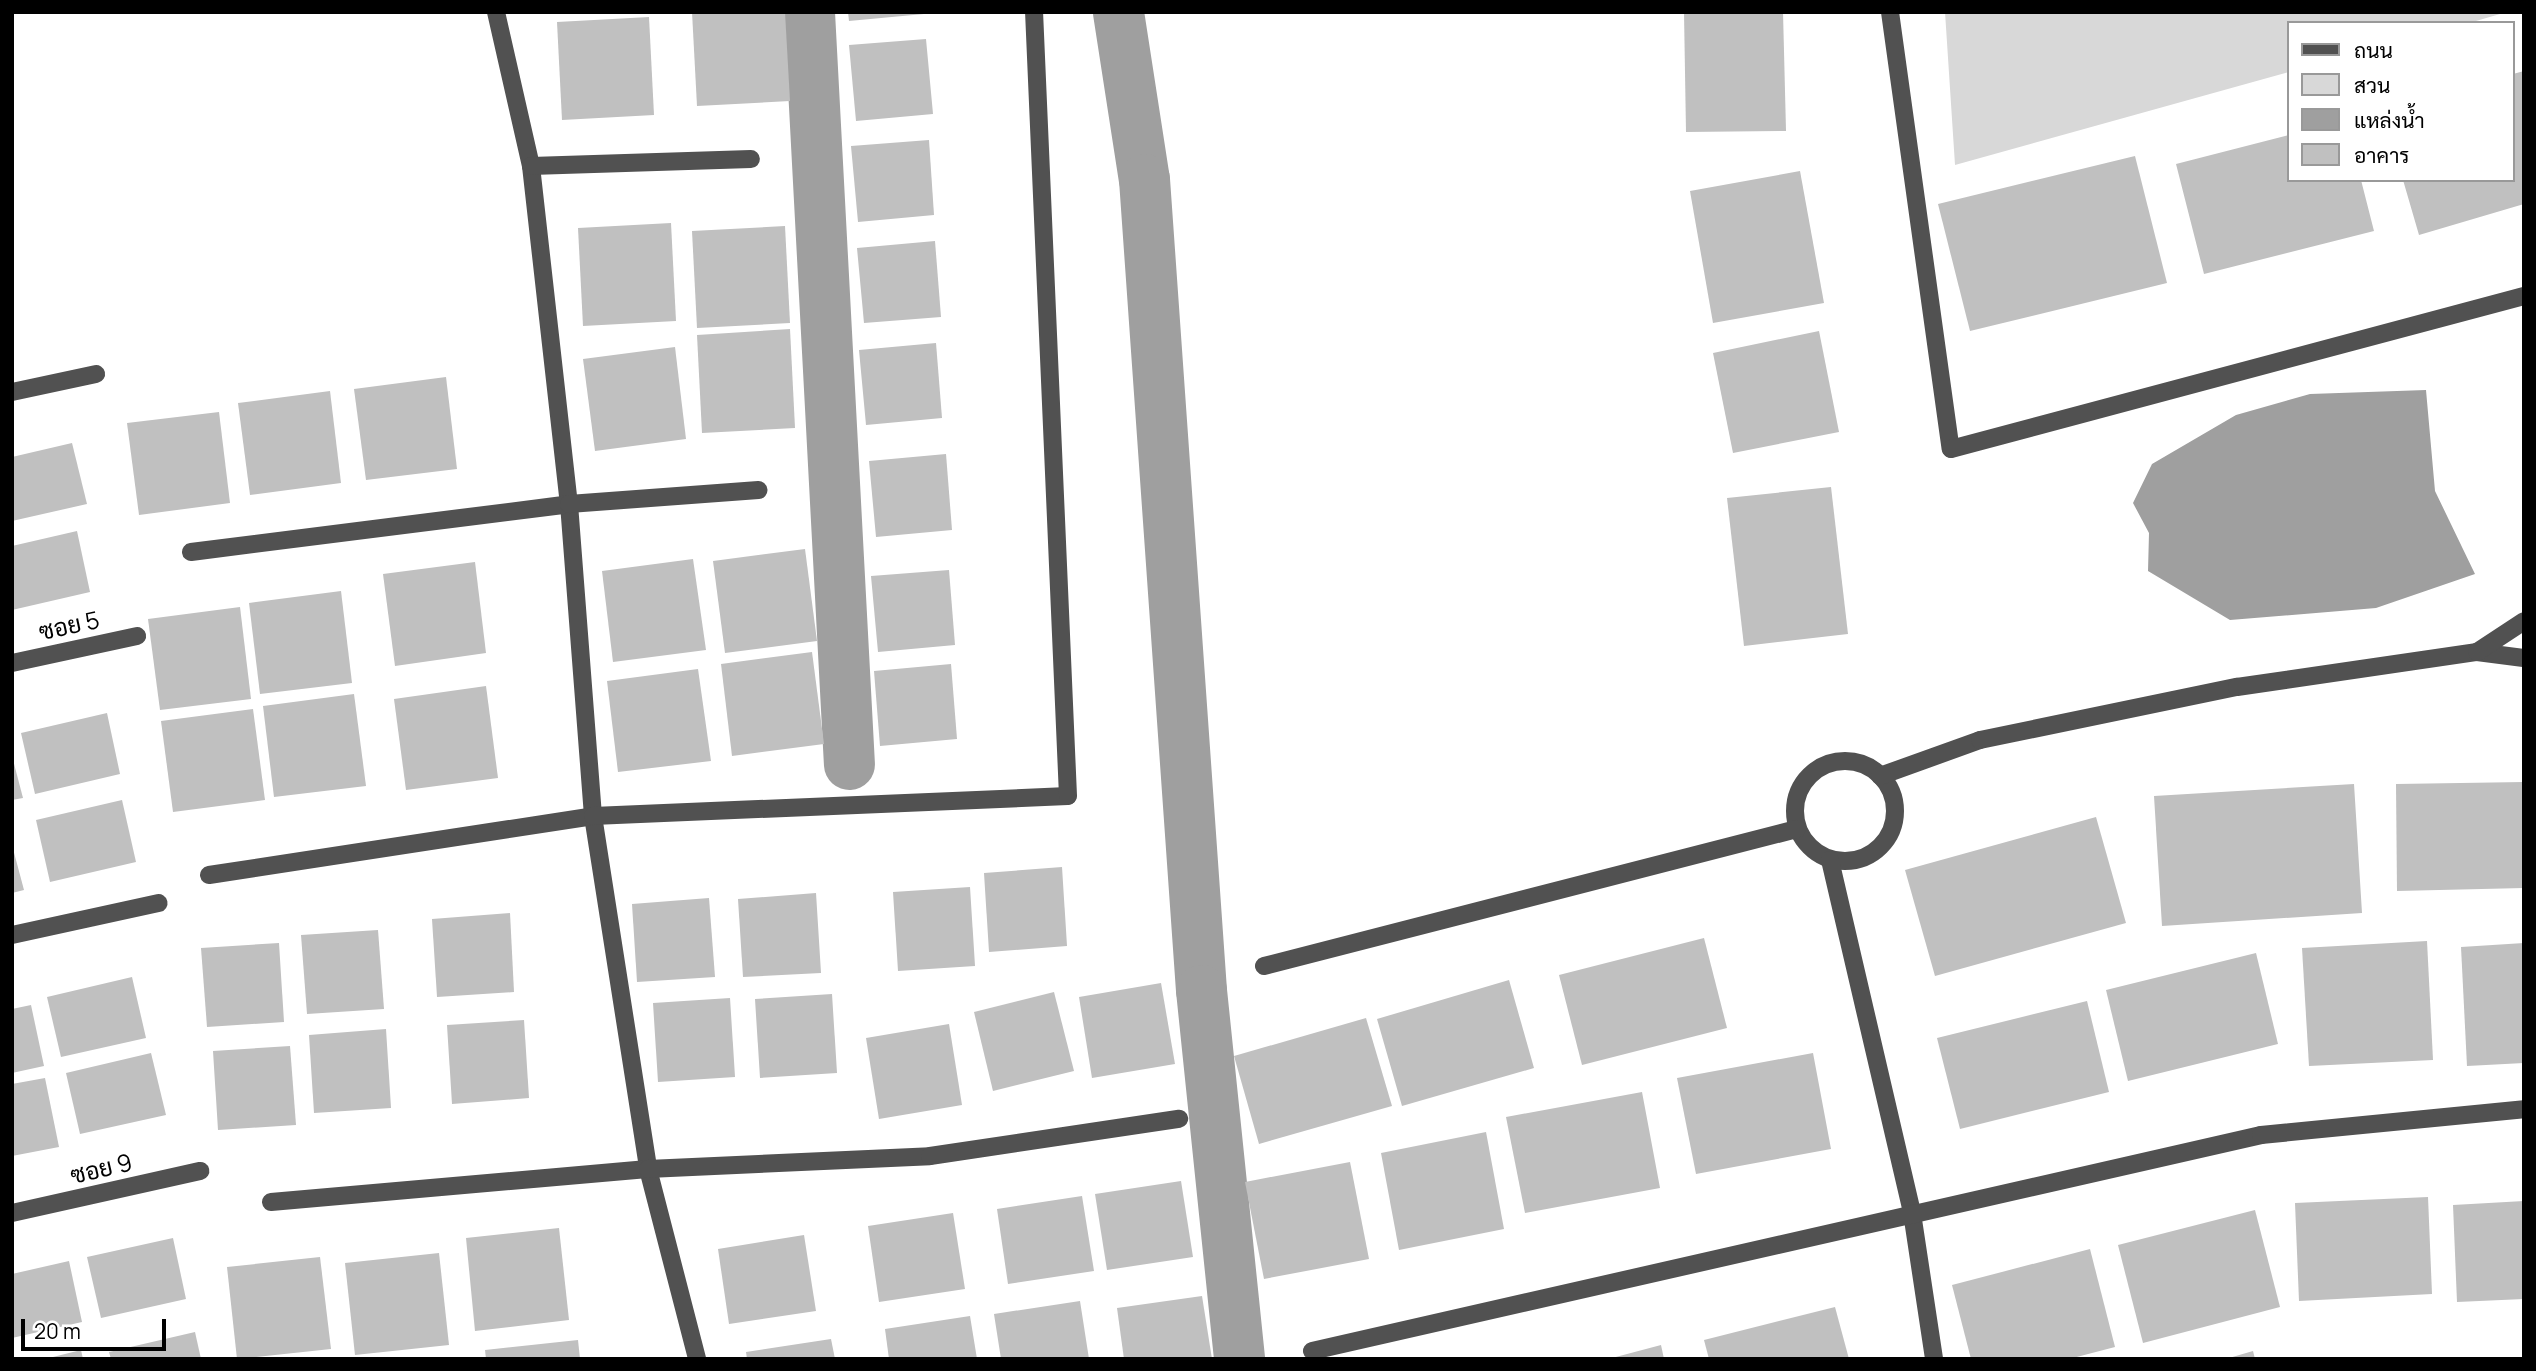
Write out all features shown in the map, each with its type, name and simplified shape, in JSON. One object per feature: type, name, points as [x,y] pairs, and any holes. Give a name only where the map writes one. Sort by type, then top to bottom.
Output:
[{"type":"street","points":[[496,12],[531,166],[569,504],[593,816],[648,1170],[697,1359]]},
{"type":"street","points":[[209,875],[593,816],[1068,796],[1034,12]]},
{"type":"street","points":[[1890,12],[1951,449],[2524,296]]},
{"type":"street","points":[[531,166],[751,159]]},
{"type":"street","points":[[12,393],[96,374]]},
{"type":"street","points":[[191,552],[569,504],[758,490]]},
{"type":"street","points":[[2477,652],[2524,621]]},
{"type":"street","name":"ซอย 5","points":[[12,663],[136,636]]},
{"type":"street","points":[[1880,776],[1994,737],[2237,687],[2477,652],[2524,658]]},
{"type":"street","points":[[1849,761],[1866,765],[1880,776],[1895,806],[1886,839],[1861,859],[1830,860],[1816,853],[1797,829],[1796,797],[1815,770],[1849,761]]},
{"type":"street","points":[[1264,966],[1797,829]]},
{"type":"street","points":[[1830,860],[1912,1213],[1934,1359]]},
{"type":"street","points":[[12,935],[159,904]]},
{"type":"street","points":[[1312,1351],[2261,1135],[2524,1109]]},
{"type":"street","points":[[271,1202],[648,1170],[929,1156],[1179,1119]]},
{"type":"street","name":"ซอย 9","points":[[12,1213],[200,1171]]},
{"type":"green space","points":[[1945,12],[2507,12],[2476,21],[2288,21],[2288,72],[1955,165]]},
{"type":"water","points":[[2426,390],[2435,491],[2475,574],[2376,608],[2230,620],[2148,571],[2149,533],[2133,503],[2152,464],[2236,415],[2310,394]]},
{"type":"building","points":[[692,12],[785,12],[790,101],[697,106]]},
{"type":"building","points":[[848,12],[924,12],[924,14],[849,21]]},
{"type":"building","points":[[1684,12],[1783,12],[1786,131],[1686,132]]},
{"type":"building","points":[[649,17],[654,115],[562,120],[557,22]]},
{"type":"building","points":[[926,39],[933,114],[856,121],[849,45]]},
{"type":"building","points":[[2524,71],[2524,204],[2419,235],[2404,182],[2515,182],[2515,73]]},
{"type":"building","points":[[2288,135],[2288,182],[2362,182],[2374,231],[2204,274],[2176,164]]},
{"type":"building","points":[[929,140],[934,215],[858,222],[851,146]]},
{"type":"building","points":[[2135,156],[2167,283],[1970,331],[1938,204]]},
{"type":"building","points":[[1800,171],[1824,303],[1713,323],[1690,191]]},
{"type":"building","points":[[671,223],[676,321],[583,326],[578,228]]},
{"type":"building","points":[[785,226],[790,323],[697,328],[692,231]]},
{"type":"building","points":[[935,241],[941,317],[864,323],[857,248]]},
{"type":"building","points":[[790,329],[795,428],[702,433],[697,335]]},
{"type":"building","points":[[1819,331],[1839,432],[1733,453],[1713,353]]},
{"type":"building","points":[[936,343],[942,418],[866,425],[859,350]]},
{"type":"building","points":[[675,347],[686,439],[595,451],[583,359]]},
{"type":"building","points":[[446,377],[457,469],[366,480],[354,389]]},
{"type":"building","points":[[330,391],[341,483],[250,495],[238,403]]},
{"type":"building","points":[[219,412],[230,503],[139,515],[127,423]]},
{"type":"building","points":[[72,443],[87,504],[12,521],[12,457]]},
{"type":"building","points":[[946,454],[952,530],[876,537],[869,461]]},
{"type":"building","points":[[1831,487],[1848,634],[1744,646],[1727,498]]},
{"type":"building","points":[[77,531],[90,592],[12,610],[12,546]]},
{"type":"building","points":[[805,549],[817,641],[725,653],[713,561]]},
{"type":"building","points":[[693,559],[706,650],[613,662],[602,571]]},
{"type":"building","points":[[475,562],[486,653],[395,666],[383,574]]},
{"type":"building","points":[[949,570],[955,645],[878,652],[871,576]]},
{"type":"building","points":[[341,591],[352,683],[260,694],[249,603]]},
{"type":"building","points":[[240,607],[251,699],[160,710],[148,619]]},
{"type":"building","points":[[812,652],[824,744],[732,756],[721,664]]},
{"type":"building","points":[[951,664],[957,739],[880,746],[874,671]]},
{"type":"building","points":[[698,669],[711,761],[618,772],[607,681]]},
{"type":"building","points":[[486,686],[498,778],[406,790],[394,699]]},
{"type":"building","points":[[354,694],[366,786],[274,797],[263,706]]},
{"type":"building","points":[[253,709],[265,800],[173,812],[161,721]]},
{"type":"building","points":[[107,713],[120,774],[35,794],[21,733]]},
{"type":"building","points":[[12,756],[23,798],[12,800]]},
{"type":"building","points":[[2524,782],[2524,888],[2397,891],[2396,784]]},
{"type":"building","points":[[2354,784],[2362,913],[2162,926],[2154,796]]},
{"type":"building","points":[[122,800],[136,862],[50,882],[36,820]]},
{"type":"building","points":[[2096,817],[2126,923],[1935,976],[1905,870]]},
{"type":"building","points":[[12,845],[24,890],[12,893]]},
{"type":"building","points":[[1062,867],[1067,946],[989,952],[984,873]]},
{"type":"building","points":[[970,887],[975,966],[898,971],[893,892]]},
{"type":"building","points":[[816,893],[821,973],[743,977],[738,899]]},
{"type":"building","points":[[709,898],[715,977],[637,982],[632,904]]},
{"type":"building","points":[[510,913],[514,992],[437,997],[432,919]]},
{"type":"building","points":[[378,930],[384,1009],[307,1014],[301,935]]},
{"type":"building","points":[[1704,938],[1727,1028],[1582,1065],[1559,975]]},
{"type":"building","points":[[2427,941],[2433,1060],[2309,1066],[2302,948]]},
{"type":"building","points":[[279,943],[284,1022],[207,1027],[201,948]]},
{"type":"building","points":[[2524,943],[2524,1063],[2467,1066],[2461,947]]},
{"type":"building","points":[[2256,953],[2278,1044],[2128,1081],[2106,990]]},
{"type":"building","points":[[132,977],[146,1038],[61,1057],[47,997]]},
{"type":"building","points":[[1509,980],[1534,1068],[1402,1106],[1377,1019]]},
{"type":"building","points":[[1161,983],[1175,1064],[1092,1078],[1079,997]]},
{"type":"building","points":[[1054,992],[1074,1071],[993,1091],[974,1012]]},
{"type":"building","points":[[832,994],[837,1073],[760,1078],[755,999]]},
{"type":"building","points":[[730,998],[735,1077],[658,1082],[653,1003]]},
{"type":"building","points":[[2087,1001],[2109,1092],[1960,1129],[1937,1038]]},
{"type":"building","points":[[31,1005],[44,1066],[12,1073],[12,1009]]},
{"type":"building","points":[[1366,1018],[1392,1106],[1259,1144],[1234,1056]]},
{"type":"building","points":[[524,1020],[529,1098],[452,1104],[447,1025]]},
{"type":"building","points":[[949,1024],[962,1105],[879,1119],[866,1038]]},
{"type":"building","points":[[386,1029],[391,1108],[314,1113],[309,1035]]},
{"type":"building","points":[[290,1046],[296,1125],[218,1130],[213,1051]]},
{"type":"building","points":[[151,1053],[166,1115],[80,1134],[66,1073]]},
{"type":"building","points":[[1813,1053],[1831,1149],[1696,1174],[1677,1078]]},
{"type":"building","points":[[45,1078],[59,1147],[12,1156],[12,1084]]},
{"type":"building","points":[[1642,1092],[1660,1188],[1525,1213],[1506,1117]]},
{"type":"building","points":[[1486,1132],[1504,1229],[1399,1250],[1381,1153]]},
{"type":"building","points":[[1350,1162],[1369,1259],[1264,1279],[1245,1182]]},
{"type":"building","points":[[1181,1181],[1193,1257],[1107,1270],[1095,1194]]},
{"type":"building","points":[[1082,1196],[1094,1271],[1008,1284],[997,1209]]},
{"type":"building","points":[[2428,1197],[2432,1294],[2299,1301],[2295,1203]]},
{"type":"building","points":[[2524,1201],[2524,1299],[2457,1302],[2453,1205]]},
{"type":"building","points":[[2255,1210],[2280,1307],[2143,1343],[2118,1245]]},
{"type":"building","points":[[953,1213],[965,1289],[879,1302],[868,1226]]},
{"type":"building","points":[[559,1228],[569,1320],[475,1331],[466,1238]]},
{"type":"building","points":[[804,1235],[816,1311],[729,1324],[718,1249]]},
{"type":"building","points":[[173,1238],[186,1299],[101,1318],[87,1257]]},
{"type":"building","points":[[2090,1249],[2115,1347],[2069,1359],[1971,1359],[1952,1285]]},
{"type":"building","points":[[439,1253],[449,1345],[355,1355],[345,1263]]},
{"type":"building","points":[[320,1257],[331,1349],[237,1359],[227,1267]]},
{"type":"building","points":[[69,1261],[82,1322],[12,1338],[12,1274]]},
{"type":"building","points":[[1202,1296],[1212,1359],[1124,1359],[1117,1308]]},
{"type":"building","points":[[1080,1301],[1089,1359],[1001,1359],[994,1314]]},
{"type":"building","points":[[1835,1307],[1849,1359],[1709,1359],[1704,1340]]},
{"type":"building","points":[[970,1316],[977,1359],[889,1359],[885,1329]]},
{"type":"building","points":[[195,1332],[201,1359],[111,1359],[109,1352]]},
{"type":"building","points":[[831,1339],[835,1359],[747,1359],[746,1352]]},
{"type":"building","points":[[578,1340],[580,1359],[486,1359],[485,1350]]},
{"type":"building","points":[[1661,1345],[1664,1359],[1612,1359],[1612,1358]]},
{"type":"building","points":[[81,1350],[83,1359],[49,1358]]},
{"type":"building","points":[[2253,1351],[2255,1359],[2229,1359],[2229,1358]]},
{"type":"waterway","points":[[809,12],[849,764]]},
{"type":"waterway","points":[[1118,12],[1144,179],[1201,990],[1239,1359]]}]
